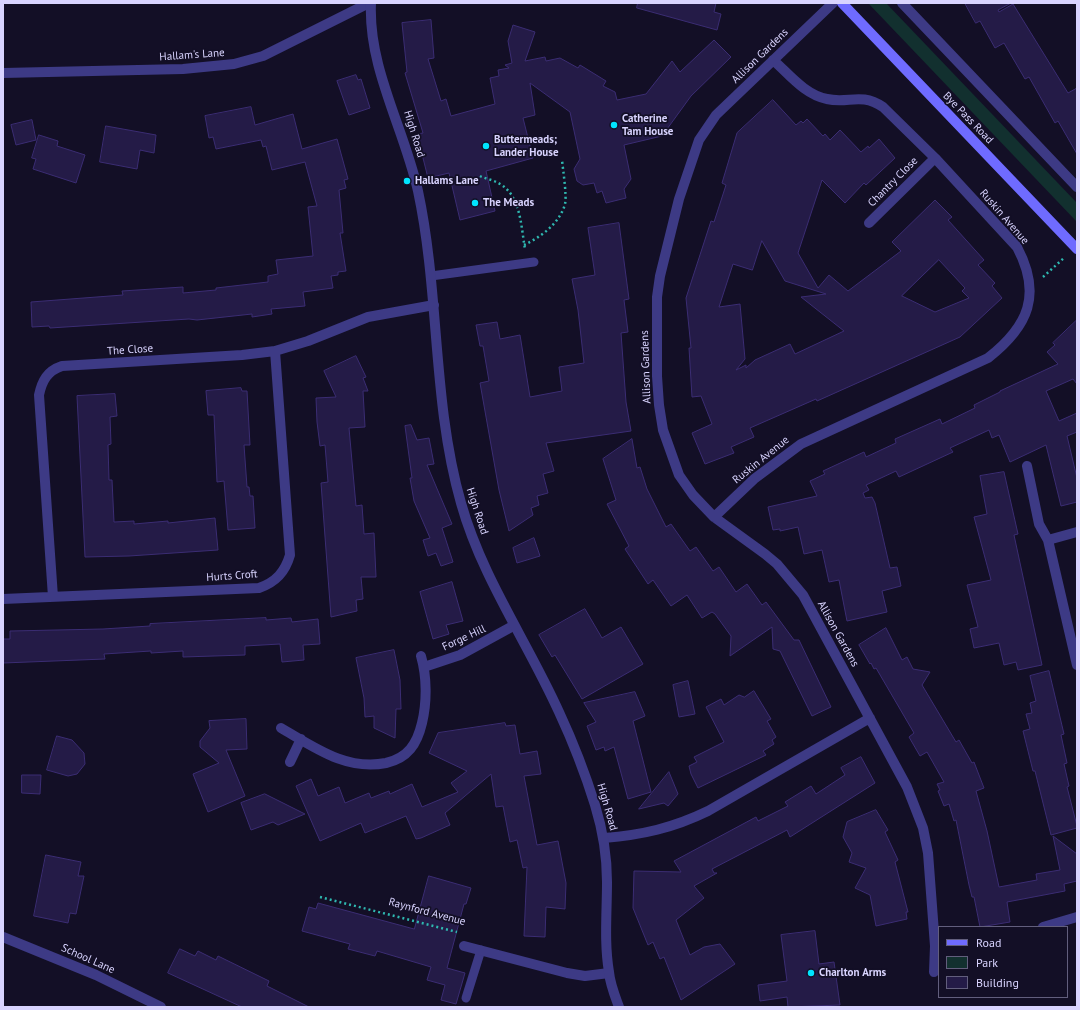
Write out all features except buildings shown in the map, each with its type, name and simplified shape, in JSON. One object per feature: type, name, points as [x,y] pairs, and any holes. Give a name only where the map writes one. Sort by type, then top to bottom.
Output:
[{"type":"main road","name":"Bye Pass Road","points":[[842,3],[1076,248]]},
{"type":"street","name":"Hallam's Lane","points":[[3,73],[184,69],[234,64],[263,56],[370,3]]},
{"type":"street","name":"High Road","points":[[370,3],[370,23],[379,65],[415,179],[431,276],[446,437],[452,469],[463,509],[475,543],[513,626],[559,711],[586,776],[604,838],[607,875],[609,973],[619,1007]]},
{"type":"street","name":"Allison Gardens","points":[[833,3],[716,115],[699,140],[679,200],[660,276],[657,297],[657,376],[663,430],[678,475],[693,495],[714,517],[777,564],[802,595],[907,787],[923,828],[931,877],[937,945],[934,972]]},
{"type":"street","points":[[902,3],[1077,187]]},
{"type":"street","name":"Ruskin Avenue","points":[[714,517],[754,479],[801,444],[988,358],[1010,339],[1020,325],[1026,312],[1030,287],[1026,264],[1017,247],[935,158],[883,107],[875,102],[862,99],[834,100],[818,97],[806,89],[773,60]]},
{"type":"street","name":"Chantry Close","points":[[869,223],[935,158]]},
{"type":"street","name":"The Close","points":[[53,597],[39,395],[42,382],[50,372],[62,366],[242,355],[275,351],[308,341],[368,317],[434,305]]},
{"type":"street","name":"Hurts Croft","points":[[3,599],[259,588],[278,579],[288,563],[290,555],[275,351]]},
{"type":"street","points":[[1027,466],[1039,524],[1048,540],[1077,665]]},
{"type":"street","points":[[1048,540],[1077,532]]},
{"type":"street","name":"Forge Hill","points":[[424,667],[460,655],[513,626]]},
{"type":"street","points":[[281,728],[334,758],[356,764],[379,764],[402,758],[410,752],[420,730],[426,699],[424,667],[421,656]]},
{"type":"street","points":[[604,838],[643,834],[689,820],[715,807],[870,718]]},
{"type":"street","points":[[290,762],[301,739]]},
{"type":"street","points":[[1046,926],[1077,917]]},
{"type":"street","name":"School Lane","points":[[3,937],[96,975],[161,1007]]},
{"type":"street","points":[[464,946],[567,973],[585,976],[609,973]]},
{"type":"lane","points":[[431,276],[531,262]]},
{"type":"lane","points":[[466,998],[481,950]]},
{"type":"path","points":[[524,245],[544,233],[553,224],[565,203],[562,160]]},
{"type":"path","points":[[480,176],[500,184],[509,191],[518,208],[524,245],[531,262]]},
{"type":"path","points":[[1030,287],[1076,248]]},
{"type":"path","name":"Raynford Avenue","points":[[320,897],[468,934],[464,946]]},
{"type":"green space","points":[[868,3],[886,3],[1077,203],[1077,222]]},
{"type":"place","name":"Catherine Tam House","points":[[614,125]]},
{"type":"place","name":"Buttermeads; Lander House","points":[[486,146]]},
{"type":"place","name":"Hallams Lane","points":[[407,181]]},
{"type":"place","name":"The Meads","points":[[475,203]]},
{"type":"place","name":"Charlton Arms","points":[[811,973]]}]
